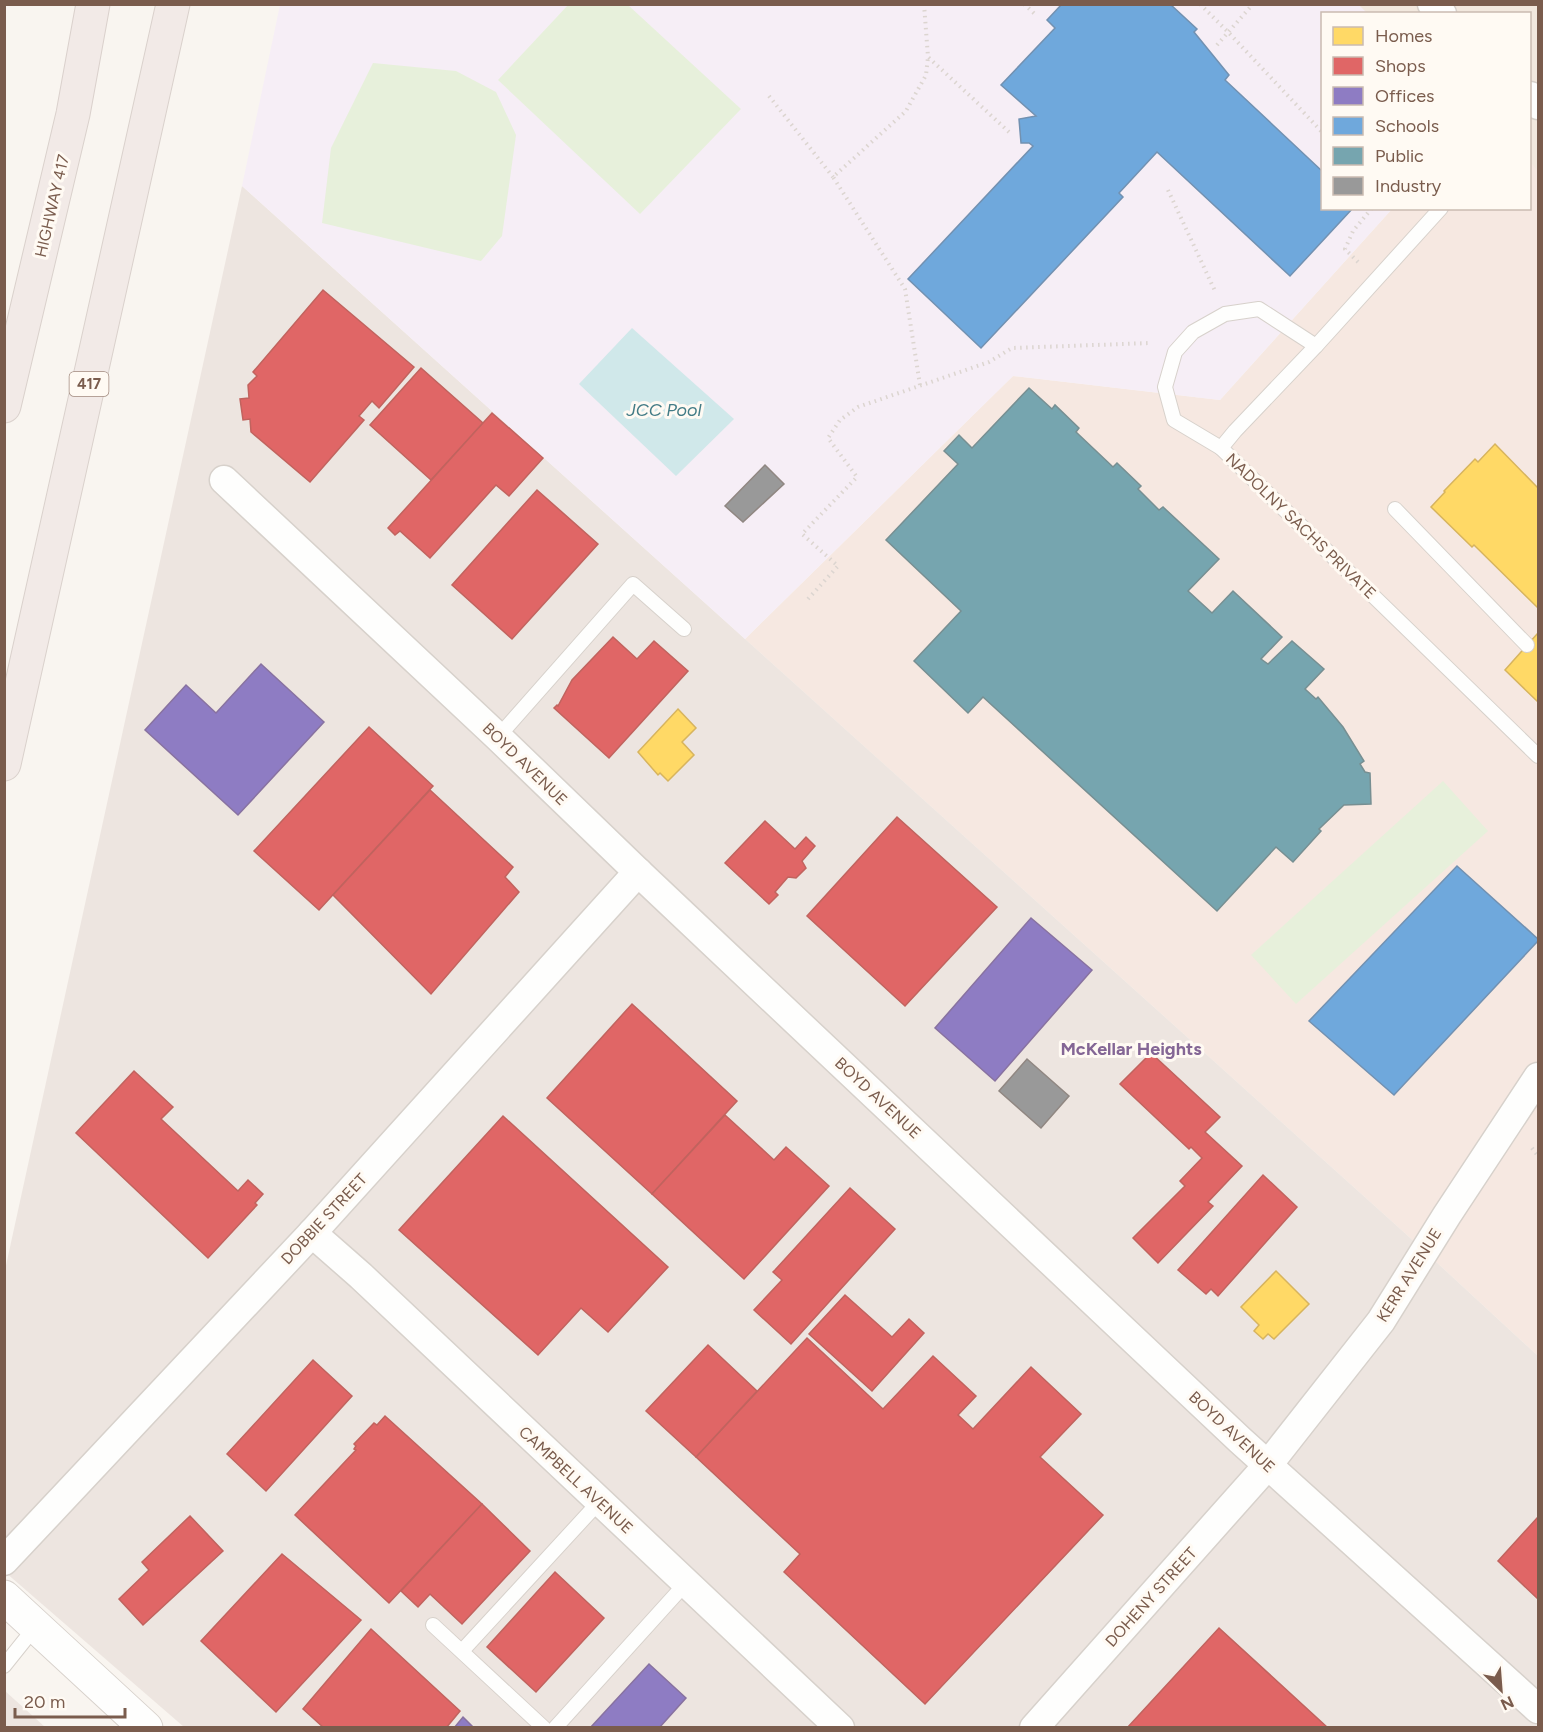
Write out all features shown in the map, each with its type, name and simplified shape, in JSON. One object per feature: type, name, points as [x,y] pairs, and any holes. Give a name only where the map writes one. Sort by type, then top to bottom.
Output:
[{"type":"highway","name":"HIGHWAY 417","points":[[4,406],[73,114],[93,4]]},
{"type":"highway","name":"417","points":[[4,764],[173,4]]},
{"type":"street","name":"BOYD AVENUE","points":[[224,480],[1268,1466],[1539,1709]]},
{"type":"street","name":"DOBBIE STREET","points":[[4,1561],[312,1233],[638,872]]},
{"type":"street","name":"KERR AVENUE","points":[[1268,1466],[1381,1321],[1447,1215],[1539,1077]]},
{"type":"street","name":"CAMPBELL AVENUE","points":[[312,1233],[378,1292],[840,1728]]},
{"type":"street","name":"DOHENY STREET","points":[[1034,1728],[1268,1466]]},
{"type":"street","points":[[4,1597],[146,1728]]},
{"type":"lane","name":"NADOLNY SACHS PRIVATE","points":[[1439,210],[1221,448],[1539,756]]},
{"type":"lane","points":[[1221,448],[1174,420],[1165,387],[1175,352],[1193,332],[1225,314],[1259,309],[1316,346]]},
{"type":"lane","points":[[1395,509],[1527,645]]},
{"type":"lane","points":[[498,737],[633,584],[684,629]]},
{"type":"lane","points":[[462,1651],[599,1502]]},
{"type":"lane","points":[[555,1728],[686,1584]]},
{"type":"lane","points":[[433,1625],[544,1728]]},
{"type":"lane","points":[[4,1666],[36,1626]]},
{"type":"path","points":[[833,177],[906,111],[926,75],[928,57],[924,4]]},
{"type":"path","points":[[1024,4],[1036,16]]},
{"type":"path","points":[[1200,4],[1321,130]]},
{"type":"path","points":[[1217,45],[1253,4]]},
{"type":"path","points":[[928,57],[1009,132]]},
{"type":"path","points":[[769,96],[833,177],[905,289],[920,385]]},
{"type":"path","points":[[1168,190],[1225,314]]},
{"type":"path","points":[[1353,257],[1345,249],[1353,231],[1370,210]]},
{"type":"path","points":[[808,599],[838,566],[802,534],[857,477],[828,438],[840,420],[858,407],[989,362],[1012,348],[1148,342],[1175,352]]},
{"type":"shaded area","points":[[1358,4],[1366,12],[1321,12],[1321,210],[1391,210],[1220,400],[1013,376],[745,639],[242,186],[280,5]]},
{"type":"shaded area","points":[[1352,5],[1538,5],[1538,176],[1531,169],[1531,12],[1361,12]]},
{"type":"shaded area","points":[[1531,163],[1538,171],[1538,1356],[1407,1235],[745,639],[1013,376],[1220,400],[1391,210],[1531,210]]},
{"type":"shaded area","points":[[242,186],[1407,1235],[1538,1356],[1538,1727],[184,1727],[5,1572],[5,1270]]},
{"type":"shaded area","points":[[5,1691],[45,1727],[5,1727]]},
{"type":"green space","points":[[569,4],[628,5],[741,109],[640,214],[498,80]]},
{"type":"green space","points":[[373,63],[456,71],[496,92],[516,135],[502,236],[481,261],[322,223],[331,148]]},
{"type":"green space","points":[[1443,781],[1488,831],[1296,1004],[1251,955]]},
{"type":"water","name":"JCC Pool","points":[[632,328],[734,419],[676,476],[579,384]]},
{"type":"building: Homes","points":[[1495,444],[1538,488],[1538,608],[1474,545],[1472,547],[1431,507],[1475,459],[1478,462]]},
{"type":"building: Homes","points":[[1538,633],[1538,702],[1505,670]]},
{"type":"building: Homes","points":[[678,709],[696,728],[682,742],[694,755],[668,781],[660,773],[658,775],[638,752]]},
{"type":"building: Homes","points":[[1276,1271],[1309,1304],[1274,1339],[1268,1334],[1263,1339],[1254,1331],[1259,1325],[1241,1307]]},
{"type":"building: Shops","points":[[323,290],[414,367],[379,408],[372,401],[359,416],[364,420],[310,482],[251,432],[250,419],[243,420],[240,399],[249,398],[248,385],[257,376],[253,372]]},
{"type":"building: Shops","points":[[421,368],[483,423],[431,480],[370,425]]},
{"type":"building: Shops","points":[[492,413],[543,458],[509,496],[496,485],[430,558],[400,531],[395,535],[388,528]]},
{"type":"building: Shops","points":[[537,490],[598,544],[512,639],[452,585]]},
{"type":"building: Shops","points":[[613,637],[637,659],[654,641],[688,671],[609,758],[554,708],[558,706],[572,680]]},
{"type":"building: Shops","points":[[369,727],[433,786],[319,910],[254,851]]},
{"type":"building: Shops","points":[[430,790],[513,867],[505,877],[519,892],[431,994],[333,895]]},
{"type":"building: Shops","points":[[897,817],[997,907],[905,1006],[807,916]]},
{"type":"building: Shops","points":[[765,821],[795,849],[806,837],[815,846],[802,861],[806,868],[796,878],[788,877],[775,892],[778,895],[769,904],[725,863]]},
{"type":"building: Shops","points":[[632,1004],[737,1101],[652,1194],[547,1098]]},
{"type":"building: Shops","points":[[1151,1053],[1220,1117],[1205,1132],[1242,1166],[1208,1202],[1213,1206],[1158,1263],[1133,1238],[1185,1186],[1180,1181],[1202,1158],[1191,1147],[1189,1149],[1120,1084]]},
{"type":"building: Shops","points":[[134,1071],[173,1107],[161,1119],[238,1191],[248,1180],[263,1194],[255,1203],[257,1205],[208,1258],[76,1133]]},
{"type":"building: Shops","points":[[725,1115],[774,1160],[786,1147],[829,1186],[744,1279],[652,1194]]},
{"type":"building: Shops","points":[[503,1116],[668,1267],[608,1332],[581,1308],[538,1355],[399,1230]]},
{"type":"building: Shops","points":[[1263,1175],[1297,1207],[1218,1296],[1211,1289],[1206,1294],[1178,1270]]},
{"type":"building: Shops","points":[[850,1188],[895,1229],[791,1344],[754,1310],[782,1280],[773,1272]]},
{"type":"building: Shops","points":[[845,1295],[892,1337],[909,1319],[924,1333],[872,1391],[809,1334]]},
{"type":"building: Shops","points":[[807,1338],[883,1409],[933,1356],[976,1396],[958,1415],[973,1429],[1031,1367],[1081,1414],[1040,1457],[1103,1515],[925,1704],[784,1572],[800,1554],[696,1457]]},
{"type":"building: Shops","points":[[708,1345],[757,1391],[696,1457],[646,1411]]},
{"type":"building: Shops","points":[[313,1360],[352,1396],[266,1491],[227,1454]]},
{"type":"building: Shops","points":[[385,1416],[482,1504],[389,1603],[295,1515],[356,1450],[354,1444],[374,1423],[377,1425]]},
{"type":"building: Shops","points":[[482,1504],[530,1551],[462,1624],[430,1594],[418,1607],[401,1591]]},
{"type":"building: Shops","points":[[190,1516],[223,1551],[143,1625],[119,1599],[149,1570],[142,1562]]},
{"type":"building: Shops","points":[[1538,1517],[1538,1599],[1498,1561]]},
{"type":"building: Shops","points":[[282,1554],[361,1620],[276,1712],[201,1641]]},
{"type":"building: Shops","points":[[555,1572],[604,1618],[536,1692],[487,1647]]},
{"type":"building: Shops","points":[[1219,1628],[1328,1728],[1127,1728]]},
{"type":"building: Shops","points":[[371,1629],[460,1711],[446,1728],[324,1728],[303,1709]]},
{"type":"building: Offices","points":[[261,664],[324,722],[238,815],[145,730],[186,685],[216,713]]},
{"type":"building: Offices","points":[[1031,918],[1092,970],[995,1081],[935,1028]]},
{"type":"building: Offices","points":[[649,1664],[686,1698],[659,1728],[590,1728]]},
{"type":"building: Offices","points":[[463,1717],[474,1728],[454,1728]]},
{"type":"building: Schools","points":[[1062,4],[1170,4],[1197,29],[1194,32],[1229,75],[1225,80],[1321,170],[1321,210],[1351,210],[1290,276],[1157,152],[1119,193],[1123,197],[981,348],[908,279],[1033,146],[1029,143],[1021,143],[1019,119],[1036,116],[1001,85],[1055,28],[1047,20]]},
{"type":"building: Schools","points":[[1457,866],[1538,941],[1394,1095],[1309,1021]]},
{"type":"building: Public","points":[[1029,388],[1052,409],[1055,405],[1079,428],[1076,432],[1113,467],[1117,463],[1141,486],[1138,489],[1159,510],[1163,507],[1219,559],[1188,591],[1212,613],[1233,591],[1282,637],[1261,659],[1268,664],[1292,641],[1324,669],[1305,689],[1316,699],[1318,697],[1343,727],[1364,761],[1360,764],[1365,772],[1370,773],[1371,804],[1344,805],[1319,829],[1321,831],[1293,862],[1276,847],[1217,911],[983,697],[968,713],[914,661],[961,611],[886,540],[958,464],[944,451],[959,435],[972,448]]},
{"type":"building: Industry","points":[[765,465],[784,484],[743,522],[725,506]]},
{"type":"building: Industry","points":[[1027,1059],[1069,1096],[1041,1128],[999,1091]]},
{"type":"district","name":"McKellar Heights","points":[[1131,1049]]}]
